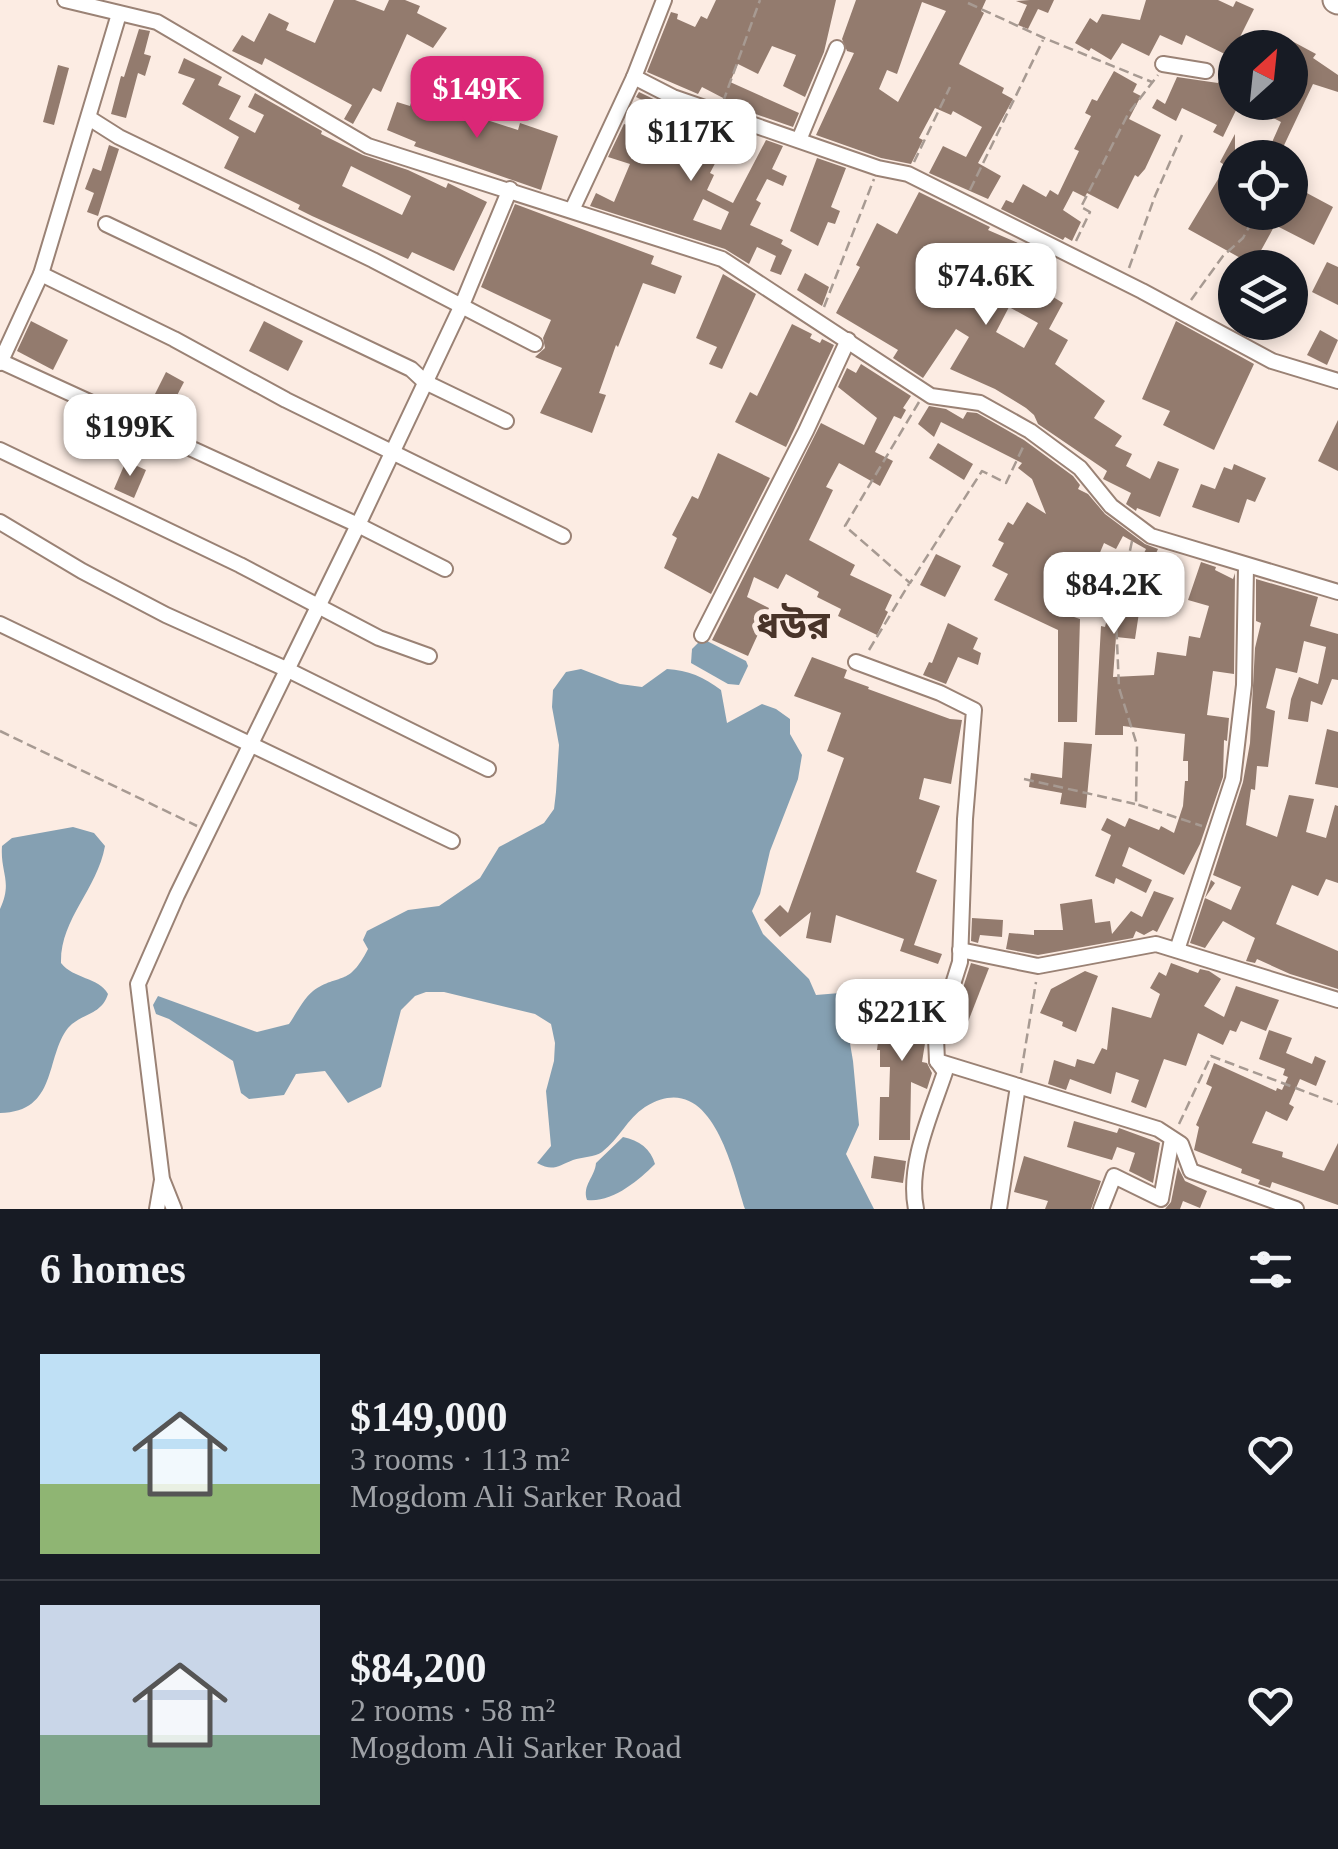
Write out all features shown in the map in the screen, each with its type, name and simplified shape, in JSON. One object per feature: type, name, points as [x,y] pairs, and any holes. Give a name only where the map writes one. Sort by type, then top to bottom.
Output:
[{"type":"street","points":[[65,0],[157,22],[368,146],[722,259],[932,396],[980,403],[1030,431],[1080,468],[1111,506],[1150,536],[1338,592]]},
{"type":"street","points":[[572,210],[634,77],[664,0]]},
{"type":"street","points":[[119,14],[42,274],[0,362],[358,525],[445,570]]},
{"type":"street","points":[[799,140],[837,48]]},
{"type":"street","points":[[1164,64],[1206,71]]},
{"type":"street","points":[[634,77],[719,112],[878,168],[908,174],[1272,361],[1338,382]]},
{"type":"street","points":[[89,118],[535,344]]},
{"type":"street","points":[[174,1209],[162,1179],[138,984],[462,305],[510,189]]},
{"type":"street","points":[[106,224],[411,370],[425,382],[506,421]]},
{"type":"street","points":[[42,274],[562,536]]},
{"type":"street","points":[[702,635],[848,340]]},
{"type":"street","points":[[0,450],[240,565],[379,638],[429,656]]},
{"type":"street","points":[[0,522],[166,616],[488,769]]},
{"type":"street","points":[[1177,950],[1233,778],[1244,685],[1246,566]]},
{"type":"street","points":[[0,624],[452,841]]},
{"type":"street","points":[[858,663],[974,710],[964,819],[960,962],[936,1038],[937,1062],[945,1072],[925,1130],[912,1191],[916,1209]]},
{"type":"street","points":[[960,950],[1038,966],[1156,944],[1338,1000]]},
{"type":"street","points":[[937,1062],[1158,1129],[1181,1144],[1191,1170],[1296,1209]]},
{"type":"street","points":[[999,1209],[1018,1086]]},
{"type":"street","points":[[1101,1209],[1114,1176],[1161,1199],[1172,1138]]},
{"type":"street","points":[[157,1209],[162,1179]]},
{"type":"path","points":[[719,112],[760,0]]},
{"type":"path","points":[[968,3],[1154,83]]},
{"type":"path","points":[[964,202],[1044,38]]},
{"type":"path","points":[[1068,257],[1090,212],[1081,207],[1103,161],[1128,114],[1164,64]]},
{"type":"path","points":[[908,174],[950,87]]},
{"type":"path","points":[[1124,283],[1182,135]]},
{"type":"path","points":[[818,320],[878,168]]},
{"type":"path","points":[[1182,313],[1223,256],[1247,230]]},
{"type":"path","points":[[910,583],[845,526],[925,392]]},
{"type":"path","points":[[858,663],[982,472],[1006,482],[1030,431]]},
{"type":"path","points":[[1136,524],[1116,618],[1120,688],[1136,745],[1136,804]]},
{"type":"path","points":[[0,731],[209,832]]},
{"type":"path","points":[[1024,779],[1136,804],[1216,830]]},
{"type":"path","points":[[1018,1086],[1038,966]]},
{"type":"path","points":[[1172,1138],[1211,1056],[1338,1104]]},
{"type":"water","points":[[700,641],[746,661],[748,666],[739,685],[728,684],[691,663],[692,649]]},
{"type":"water","points":[[581,669],[620,684],[642,687],[667,669],[682,671],[721,690],[727,723],[762,704],[790,719],[790,734],[802,755],[798,779],[752,911],[763,934],[809,979],[816,995],[842,996],[859,1125],[846,1154],[874,1209],[745,1209],[715,1127],[702,1110],[687,1100],[668,1098],[645,1107],[599,1154],[555,1167],[537,1163],[551,1146],[546,1091],[555,1043],[551,1024],[535,1014],[444,992],[415,996],[401,1010],[381,1087],[348,1103],[325,1071],[296,1074],[284,1095],[249,1099],[241,1093],[233,1061],[156,1014],[153,1005],[158,996],[257,1032],[289,1024],[313,991],[355,969],[368,949],[363,940],[367,931],[408,910],[439,906],[480,878],[499,847],[544,823],[554,809],[559,745],[553,690],[566,672]]},
{"type":"water","points":[[73,827],[94,833],[105,846],[95,877],[66,932],[61,963],[99,984],[108,994],[101,1006],[68,1028],[47,1081],[32,1103],[0,1113],[0,909],[6,884],[2,846],[12,838]]},
{"type":"water","points":[[623,1137],[644,1146],[655,1164],[615,1194],[587,1200],[586,1190],[596,1163]]},
{"type":"building","points":[[334,0],[355,0],[384,11],[389,0],[405,0],[420,6],[417,13],[447,28],[433,48],[407,34],[381,92],[373,88],[353,124],[344,119],[352,105],[265,58],[262,65],[232,51],[242,35],[254,42],[269,13],[289,23],[286,30],[315,43]]},
{"type":"building","points":[[716,0],[836,0],[824,52],[805,97],[783,86],[796,55],[772,46],[758,74],[738,64],[730,82],[799,113],[793,127],[750,112],[702,87],[698,94],[647,72],[671,12],[695,27],[701,16],[707,19]]},
{"type":"building","points":[[856,0],[986,0],[981,11],[984,13],[959,64],[1004,88],[1002,93],[1013,99],[978,163],[1001,176],[988,199],[929,173],[943,146],[966,157],[982,127],[953,111],[951,115],[935,108],[911,164],[881,158],[816,135],[854,53],[847,51],[842,39]],"holes":[[[922,2],[946,11],[898,102],[879,89],[887,70],[897,74]]]},
{"type":"building","points":[[1054,0],[1048,13],[1038,9],[1028,29],[1018,25],[1027,5],[1016,1]]},
{"type":"building","points":[[1146,0],[1218,0],[1233,7],[1236,1],[1254,9],[1244,30],[1218,30],[1218,51],[1186,35],[1182,45],[1160,35],[1149,56],[1122,43],[1111,60],[1075,43],[1090,18],[1097,23],[1102,14],[1140,20]]},
{"type":"building","points":[[139,29],[150,31],[144,54],[151,56],[145,76],[138,73],[126,118],[111,114]]},
{"type":"building","points":[[1308,50],[1316,54],[1313,58],[1338,75],[1338,92],[1313,84],[1308,95]]},
{"type":"building","points":[[184,58],[222,77],[218,85],[241,96],[229,119],[255,133],[264,115],[248,107],[255,93],[363,155],[446,188],[448,183],[487,202],[454,271],[412,252],[408,259],[312,216],[298,209],[300,205],[224,168],[239,137],[182,104],[195,79],[178,73]],"holes":[[[351,166],[411,196],[402,215],[342,186]]]},
{"type":"building","points":[[58,65],[69,68],[54,125],[43,122]]},
{"type":"building","points":[[1114,71],[1137,84],[1133,92],[1141,96],[1129,119],[1161,135],[1145,169],[1138,177],[1135,175],[1118,209],[1087,193],[1085,197],[1073,191],[1063,210],[1081,222],[1072,241],[1001,209],[1006,200],[1013,203],[1023,184],[1046,197],[1050,190],[1058,195],[1091,116],[1085,113],[1092,99],[1097,101]]},
{"type":"building","points":[[1177,77],[1218,83],[1218,120],[1231,120],[1223,137],[1213,132],[1217,125],[1182,108],[1176,121],[1152,108],[1157,99],[1165,104]]},
{"type":"building","points":[[639,92],[733,129],[710,173],[714,175],[707,190],[733,203],[766,140],[783,146],[772,169],[787,176],[783,186],[767,179],[756,200],[761,203],[750,225],[783,240],[781,244],[792,250],[781,275],[770,271],[776,256],[757,247],[749,264],[725,249],[590,206],[596,193],[614,202],[630,164],[608,157],[624,124],[645,131],[656,107],[636,97]],"holes":[[[703,199],[729,212],[721,230],[693,220]]]},
{"type":"building","points":[[413,96],[518,130],[520,123],[558,136],[541,190],[414,146],[416,142],[387,130],[397,102],[410,106]]},
{"type":"building","points":[[1277,120],[1296,120],[1287,140],[1273,140],[1281,122]]},
{"type":"building","points":[[109,145],[119,149],[98,216],[87,212],[94,193],[85,189],[93,168],[101,171]]},
{"type":"building","points":[[817,158],[846,168],[831,207],[840,211],[835,224],[828,222],[818,246],[790,231]]},
{"type":"building","points":[[1218,179],[1218,230],[1272,230],[1261,250],[1226,250],[1188,229]]},
{"type":"building","points":[[919,192],[990,227],[988,230],[1050,257],[1035,286],[1063,303],[1049,329],[1068,340],[1055,364],[1105,401],[1094,418],[1122,436],[1115,446],[1132,454],[1126,466],[1150,479],[1158,461],[1179,469],[1160,517],[1126,504],[1131,493],[1103,479],[1107,471],[1038,424],[1026,408],[950,369],[969,337],[956,329],[923,378],[893,358],[898,350],[836,313],[877,223],[897,234]],"holes":[[[1009,307],[1038,323],[1024,348],[996,332]]]},
{"type":"building","points":[[1308,194],[1333,207],[1314,245],[1285,230],[1308,230]]},
{"type":"building","points":[[515,204],[654,256],[651,264],[682,276],[675,294],[643,283],[599,393],[606,395],[592,433],[540,413],[562,368],[535,357],[545,348],[543,338],[551,320],[481,287]]},
{"type":"building","points":[[1327,262],[1338,267],[1338,305],[1312,292]]},
{"type":"building","points":[[805,273],[829,287],[822,306],[797,290]]},
{"type":"building","points":[[723,274],[756,294],[722,369],[709,364],[717,347],[696,338]]},
{"type":"building","points":[[31,321],[68,340],[53,370],[17,351]]},
{"type":"building","points":[[264,321],[303,341],[288,371],[249,351]]},
{"type":"building","points":[[1176,321],[1254,364],[1214,450],[1163,425],[1170,411],[1142,399]]},
{"type":"building","points":[[792,324],[820,343],[822,339],[834,345],[786,447],[735,422],[750,392],[757,396]]},
{"type":"building","points":[[1320,330],[1338,340],[1327,365],[1307,355]]},
{"type":"building","points":[[861,364],[911,396],[901,419],[894,416],[875,452],[893,461],[880,486],[839,463],[826,487],[833,490],[809,540],[855,565],[850,575],[892,595],[877,635],[838,616],[841,609],[786,574],[778,589],[754,577],[747,597],[769,608],[765,618],[775,623],[768,637],[759,632],[748,656],[712,640],[821,423],[864,445],[877,418],[838,387],[847,368],[856,373]]},
{"type":"building","points":[[166,372],[184,382],[171,407],[153,398]]},
{"type":"building","points":[[929,406],[946,409],[963,419],[967,412],[977,413],[1024,440],[1073,476],[1080,485],[1078,489],[1088,494],[1105,514],[1158,549],[1144,579],[1151,582],[1147,595],[1142,593],[1135,639],[1116,637],[1113,677],[1154,675],[1157,652],[1186,656],[1189,636],[1200,638],[1209,606],[1188,600],[1201,562],[1233,579],[1235,573],[1234,674],[1213,671],[1207,715],[1229,718],[1223,777],[1200,844],[1184,875],[1129,847],[1122,866],[1152,880],[1146,893],[1116,878],[1114,884],[1095,876],[1111,835],[1101,830],[1107,818],[1125,827],[1129,818],[1174,833],[1188,781],[1188,761],[1183,761],[1185,734],[1123,726],[1123,735],[1095,735],[1101,626],[1105,627],[1115,586],[1083,571],[1080,594],[1071,616],[1080,619],[1077,722],[1058,722],[1058,630],[994,600],[1008,574],[992,566],[1004,543],[998,540],[1008,522],[1013,525],[1027,502],[1046,514],[1032,479],[1018,468],[1022,463],[941,422],[934,437],[918,424]],"holes":[[[1123,536],[1146,549],[1133,576],[1096,562],[1104,543],[1116,549]]]},
{"type":"building","points":[[1338,420],[1338,471],[1318,461]]},
{"type":"building","points":[[938,443],[973,464],[964,480],[929,458]]},
{"type":"building","points":[[718,453],[770,478],[711,594],[664,568],[677,538],[672,535],[692,496],[698,499]]},
{"type":"building","points":[[126,461],[146,470],[134,498],[114,489]]},
{"type":"building","points":[[1234,464],[1266,478],[1255,502],[1247,499],[1239,523],[1192,507],[1201,484],[1215,489],[1224,467],[1232,470]]},
{"type":"building","points":[[936,554],[961,566],[945,597],[920,585]]},
{"type":"building","points":[[1256,579],[1318,597],[1310,626],[1338,634],[1338,680],[1332,679],[1322,705],[1311,701],[1308,722],[1288,719],[1291,699],[1299,677],[1318,684],[1326,647],[1304,641],[1297,673],[1276,668],[1266,708],[1275,711],[1268,767],[1257,766],[1246,825],[1277,837],[1289,795],[1314,799],[1306,832],[1326,838],[1335,805],[1338,806],[1338,883],[1326,879],[1318,896],[1292,885],[1276,924],[1338,951],[1338,989],[1257,959],[1255,963],[1246,961],[1255,938],[1223,921],[1205,948],[1190,943],[1205,898],[1231,910],[1241,887],[1213,875],[1243,782],[1250,743],[1255,648],[1261,623],[1256,621]]},
{"type":"building","points":[[948,623],[978,638],[973,649],[981,653],[978,665],[958,657],[946,684],[923,675]]},
{"type":"building","points":[[812,657],[847,670],[844,678],[868,689],[962,720],[951,784],[924,778],[919,799],[940,806],[916,872],[937,880],[914,945],[942,954],[938,964],[900,951],[904,939],[836,915],[831,943],[806,938],[811,912],[780,937],[764,920],[780,905],[788,913],[844,758],[827,751],[841,713],[794,696]]},
{"type":"building","points":[[1327,729],[1338,732],[1338,788],[1315,784]]},
{"type":"building","points":[[1064,742],[1092,744],[1086,808],[1060,804],[1062,793],[1029,787],[1031,773],[1062,778]]},
{"type":"building","points":[[1154,891],[1174,898],[1157,932],[1144,935],[1136,931],[1133,938],[1038,955],[1006,949],[1009,933],[1034,935],[1034,930],[1063,930],[1060,904],[1092,899],[1095,923],[1110,921],[1112,934],[1131,911],[1142,917]]},
{"type":"building","points":[[972,918],[1003,920],[1002,937],[980,935],[978,943],[971,941]]},
{"type":"building","points":[[971,963],[989,968],[966,1027],[952,1022]]},
{"type":"building","points":[[1171,963],[1198,973],[1200,969],[1209,971],[1221,979],[1204,1006],[1224,1017],[1236,986],[1279,1000],[1266,1031],[1241,1021],[1236,1032],[1230,1030],[1223,1045],[1198,1033],[1186,1066],[1164,1059],[1146,1108],[1131,1102],[1139,1080],[1116,1072],[1111,1094],[1070,1079],[1066,1090],[1048,1084],[1054,1060],[1075,1067],[1077,1059],[1094,1064],[1102,1048],[1107,1050],[1112,1007],[1151,1018],[1160,994],[1150,988],[1159,972],[1166,976]]},
{"type":"building","points":[[1085,971],[1098,976],[1076,1032],[1040,1013],[1051,989]]},
{"type":"building","points":[[913,997],[931,1006],[922,1062],[927,1063],[932,1073],[927,1089],[911,1082],[910,1140],[879,1140],[880,1097],[889,1097],[890,1067],[880,1067],[877,1050],[883,1003],[909,1006]]},
{"type":"building","points":[[1269,1030],[1292,1038],[1286,1053],[1312,1064],[1315,1056],[1326,1061],[1316,1086],[1300,1079],[1289,1104],[1294,1107],[1287,1121],[1266,1111],[1252,1143],[1324,1171],[1338,1143],[1338,1205],[1272,1182],[1270,1188],[1258,1184],[1260,1180],[1241,1173],[1242,1169],[1194,1150],[1199,1127],[1196,1125],[1212,1087],[1206,1084],[1214,1063],[1276,1091],[1282,1090],[1288,1077],[1283,1075],[1285,1069],[1259,1059]]},
{"type":"building","points":[[1074,1121],[1117,1133],[1119,1128],[1160,1143],[1153,1183],[1129,1171],[1135,1153],[1117,1147],[1112,1160],[1067,1147]]},
{"type":"building","points":[[874,1156],[906,1161],[903,1183],[871,1178]]},
{"type":"building","points":[[1024,1156],[1101,1181],[1091,1209],[1045,1209],[1048,1201],[1014,1192]]},
{"type":"building","points":[[1178,1167],[1185,1181],[1207,1191],[1200,1208],[1183,1201],[1180,1209],[1165,1209],[1171,1202]]},
{"type":"district","name":"ধউর","points":[[793,625]]}]
